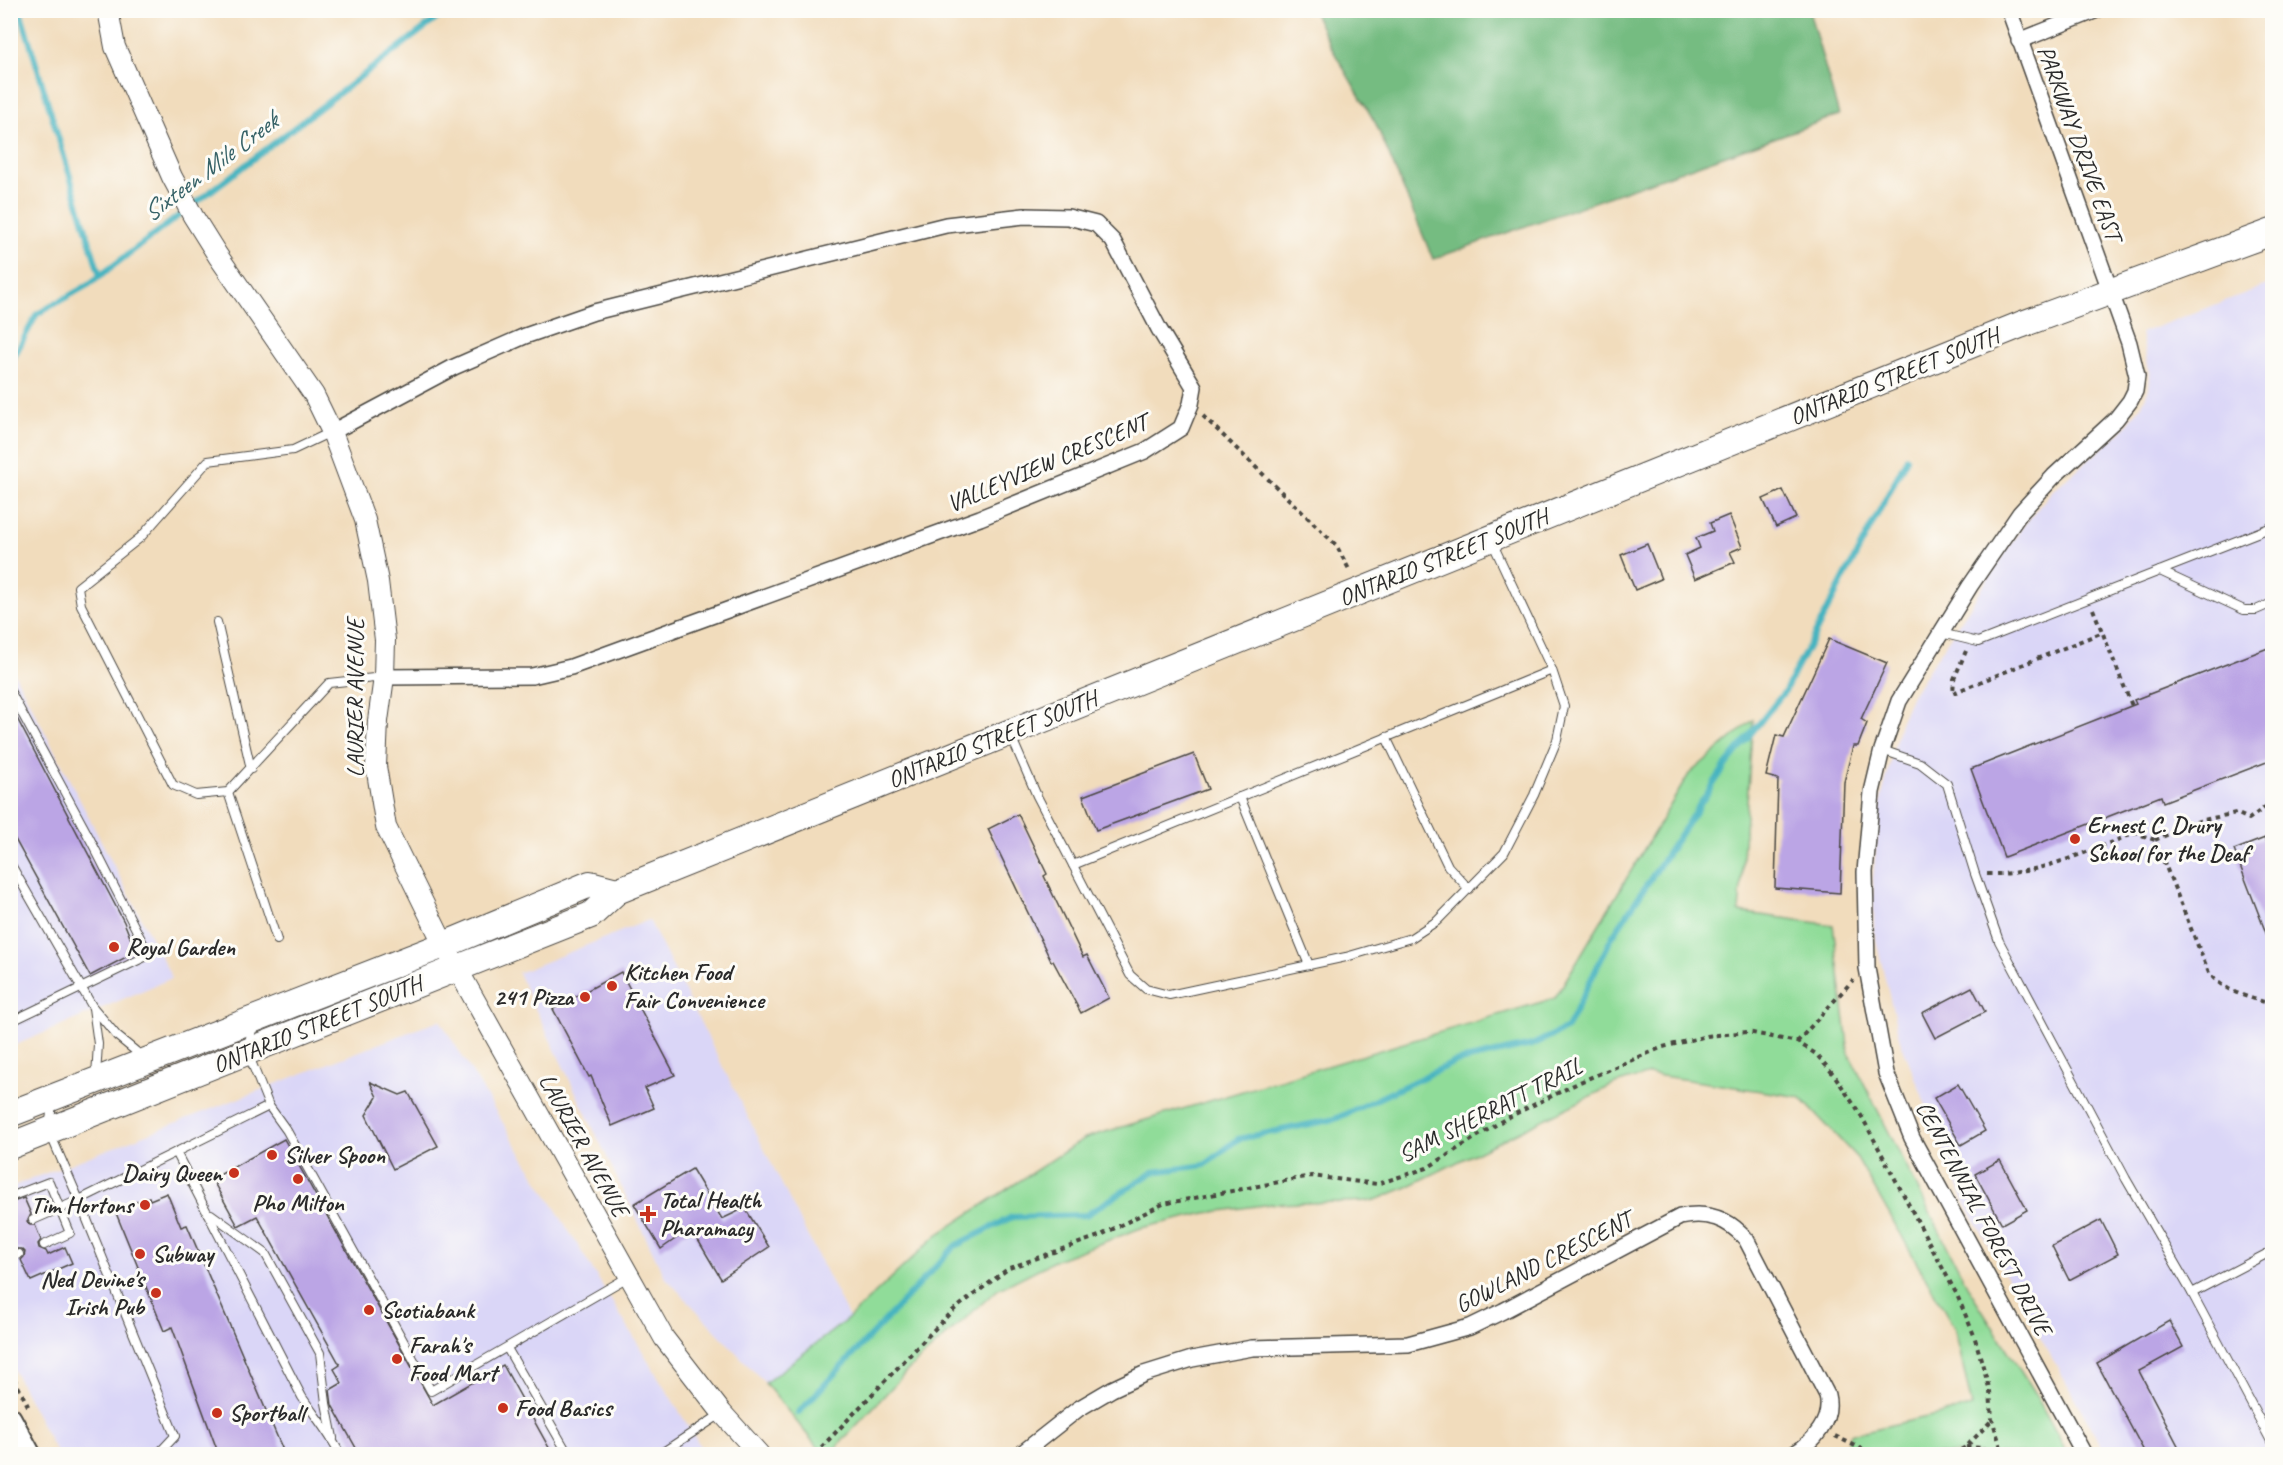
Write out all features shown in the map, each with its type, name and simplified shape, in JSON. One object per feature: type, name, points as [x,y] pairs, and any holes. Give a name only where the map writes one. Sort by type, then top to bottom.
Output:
[{"type":"main road","name":"ONTARIO STREET SOUTH","points":[[10,1146],[591,915],[617,891],[1009,732],[2110,290],[2272,232]]},
{"type":"main road","name":"ONTARIO STREET SOUTH","points":[[10,1114],[444,945],[590,884],[617,891]]},
{"type":"main road","points":[[10,1419],[29,1455]]},
{"type":"street","name":"LAURIER AVENUE","points":[[108,10],[115,47],[172,177],[218,256],[314,395],[332,432],[365,520],[378,581],[385,640],[376,766],[386,827],[444,945],[664,1338],[722,1413],[759,1455]]},
{"type":"street","name":"PARKWAY DRIVE EAST","points":[[2008,10],[2110,290]]},
{"type":"street","points":[[2019,41],[2097,10]]},
{"type":"street","points":[[332,432],[454,367],[525,336],[594,312],[946,225],[1024,216],[1068,217],[1096,224],[1113,241],[1159,329],[1194,387],[1191,404]]},
{"type":"street","name":"CENTENNIAL FOREST DRIVE","points":[[2084,1455],[1912,1138],[1887,1073],[1867,968],[1866,872],[1872,792],[1882,750],[1899,701],[2020,513],[2054,476],[2116,419],[2135,391],[2137,376],[2129,343],[2110,290]]},
{"type":"street","name":"VALLEYVIEW CRESCENT","points":[[384,677],[532,676],[571,667],[980,518],[1145,451],[1181,428],[1191,404]]},
{"type":"street","name":"GOWLAND CRESCENT","points":[[1021,1455],[1078,1409],[1144,1374],[1192,1359],[1252,1348],[1408,1344],[1470,1327],[1680,1217],[1696,1214],[1713,1216],[1725,1221],[1736,1228],[1746,1239],[1827,1395],[1827,1414],[1821,1429]]},
{"type":"street","points":[[1794,1455],[1807,1446],[1821,1429]]},
{"type":"lane","points":[[332,432],[293,450],[208,461],[141,537],[78,587],[81,605],[173,785],[196,795],[228,792],[329,683],[384,677]]},
{"type":"lane","points":[[1941,633],[1978,642],[2272,527]]},
{"type":"lane","points":[[1009,732],[1037,796],[1130,975],[1146,989],[1169,995],[1309,965],[1411,938],[1437,921],[1504,853],[1534,795],[1557,740],[1564,706],[1551,670],[1490,538]]},
{"type":"lane","points":[[2160,571],[2244,610],[2256,610],[2272,603]]},
{"type":"lane","points":[[217,622],[251,769]]},
{"type":"lane","points":[[1073,866],[1551,670]]},
{"type":"lane","points":[[10,691],[90,839],[148,955],[10,1022]]},
{"type":"lane","points":[[1386,737],[1448,866],[1469,889]]},
{"type":"lane","points":[[1882,750],[1920,763],[1947,784],[1999,941],[2126,1179],[2192,1293],[2272,1443]]},
{"type":"lane","points":[[228,792],[277,940]]},
{"type":"lane","points":[[1240,797],[1309,965]]},
{"type":"lane","points":[[10,863],[92,1006],[117,1036],[148,1061]]},
{"type":"lane","points":[[92,1006],[98,1044],[95,1082]]},
{"type":"lane","points":[[255,1017],[247,1051],[269,1106],[286,1131],[431,1391],[628,1276]]},
{"type":"lane","points":[[53,1099],[49,1131],[175,1436],[160,1453],[151,1455]]},
{"type":"lane","points":[[33,1220],[79,1200],[269,1106]]},
{"type":"lane","points":[[176,1152],[210,1213],[234,1267],[302,1397],[333,1439]]},
{"type":"lane","points":[[10,1197],[49,1182],[70,1233],[44,1245]]},
{"type":"lane","points":[[210,1213],[265,1253],[320,1353],[333,1439],[340,1455]]},
{"type":"lane","points":[[2192,1293],[2272,1251]]},
{"type":"lane","points":[[507,1348],[568,1455]]},
{"type":"lane","points":[[660,1455],[722,1413]]},
{"type":"path","points":[[1191,404],[1336,545],[1360,591]]},
{"type":"path","points":[[2089,598],[2132,706]]},
{"type":"path","points":[[1969,640],[1954,680],[1953,693],[2103,632]]},
{"type":"path","points":[[2155,840],[2199,821],[2236,813],[2249,819],[2272,802]]},
{"type":"path","points":[[1975,874],[2008,875],[2035,870],[2136,832],[2155,840],[2209,973],[2216,982],[2243,996],[2272,1004]]},
{"type":"path","points":[[1797,1042],[1851,981],[1867,968]]},
{"type":"path","name":"SAM SHERRATT TRAIL","points":[[815,1455],[951,1312],[1009,1268],[1099,1236],[1163,1204],[1311,1176],[1377,1184],[1427,1168],[1505,1119],[1580,1082],[1663,1047],[1707,1036],[1748,1032],[1797,1042],[1816,1054],[1835,1076],[1862,1117],[1957,1295],[1974,1335],[1990,1391],[1992,1419],[2001,1455]]},
{"type":"path","points":[[1953,1455],[1966,1447],[1992,1419]]},
{"type":"path","points":[[1821,1429],[1872,1455]]},
{"type":"path","points":[[1966,1447],[1983,1448],[2001,1455]]},
{"type":"shaded area","name":"Ernest C. Drury School for the Deaf","points":[[2272,283],[2272,1454],[2106,1454],[1964,1201],[1899,1037],[1874,931],[1873,878],[1881,800],[1900,723],[1912,695],[2021,529],[2052,491],[2121,432],[2142,405],[2149,388],[2150,376],[2141,333]]},
{"type":"shaded area","points":[[10,665],[172,978],[11,1047],[10,1047]]},
{"type":"shaded area","points":[[649,920],[849,1318],[765,1383],[665,1277],[518,973]]},
{"type":"shaded area","points":[[440,1020],[704,1452],[700,1454],[57,1454],[11,1365],[11,1187]]},
{"type":"green space","points":[[1313,11],[1809,11],[1839,115],[1433,259],[1376,124],[1331,47]]},
{"type":"green space","points":[[1753,720],[1739,912],[1833,925],[1849,1054],[1969,1289],[2035,1394],[2068,1454],[1844,1454],[1851,1434],[1972,1407],[1955,1329],[1857,1158],[1800,1097],[1649,1074],[1615,1084],[1405,1188],[1373,1201],[1271,1204],[1206,1213],[1141,1228],[1056,1260],[997,1290],[908,1370],[830,1454],[823,1454],[765,1383],[849,1318],[937,1235],[1085,1138],[1555,998],[1689,774]]},
{"type":"building","points":[[1783,490],[1796,518],[1776,527],[1763,499]]},
{"type":"building","points":[[1729,515],[1742,547],[1730,552],[1735,562],[1695,579],[1685,555],[1700,548],[1696,538],[1713,531],[1710,523]]},
{"type":"building","points":[[1647,544],[1661,579],[1635,590],[1621,555]]},
{"type":"building","points":[[1829,639],[1887,663],[1861,719],[1867,723],[1858,746],[1853,746],[1844,782],[1840,893],[1775,888],[1778,779],[1766,776],[1776,735],[1784,737]]},
{"type":"building","points":[[2268,648],[2272,660],[2272,760],[2163,802],[2161,796],[2004,857],[1971,769],[2136,704],[2134,700]]},
{"type":"building","points":[[10,705],[124,922],[136,952],[90,976],[10,830]]},
{"type":"building","points":[[1194,754],[1208,789],[1096,830],[1083,796]]},
{"type":"building","points":[[1018,814],[1047,874],[1044,876],[1083,957],[1087,955],[1109,998],[1081,1013],[1051,961],[988,829]]},
{"type":"building","points":[[2265,838],[2268,844],[2272,842],[2271,946],[2234,850]]},
{"type":"building","points":[[621,972],[675,1075],[645,1088],[654,1108],[612,1126],[591,1076],[589,1077],[553,1009]]},
{"type":"building","points":[[1972,987],[1985,1012],[1935,1038],[1922,1013]]},
{"type":"building","points":[[370,1082],[400,1095],[408,1092],[438,1146],[393,1169],[366,1115],[377,1097]]},
{"type":"building","points":[[1958,1084],[1985,1131],[1961,1145],[1934,1098]]},
{"type":"building","points":[[284,1139],[433,1405],[503,1365],[553,1455],[360,1455],[332,1405],[330,1390],[342,1383],[334,1369],[340,1365],[257,1216],[238,1226],[212,1179]]},
{"type":"building","points":[[2000,1160],[2027,1210],[2002,1224],[1975,1174]]},
{"type":"building","points":[[692,1169],[722,1219],[745,1208],[769,1247],[721,1279],[691,1228],[661,1249],[634,1204]]},
{"type":"building","points":[[167,1193],[181,1227],[187,1225],[285,1455],[219,1455],[172,1327],[164,1331],[116,1213],[134,1206],[133,1203],[149,1197],[150,1200]]},
{"type":"building","points":[[24,1198],[31,1214],[27,1222],[35,1225],[41,1240],[38,1244],[39,1248],[46,1251],[48,1255],[65,1247],[72,1263],[31,1281],[21,1260],[25,1252],[22,1249],[16,1249],[10,1235],[10,1203]]},
{"type":"building","points":[[2101,1220],[2118,1254],[2069,1280],[2052,1246]]},
{"type":"building","points":[[2169,1321],[2183,1347],[2139,1371],[2183,1455],[2146,1455],[2097,1363]]},
{"type":"waterway","points":[[20,10],[100,276]]},
{"type":"waterway","name":"Sixteen Mile Creek","points":[[10,364],[37,314],[88,285],[448,10]]},
{"type":"waterway","points":[[798,1413],[955,1246],[1012,1217],[1086,1215],[1153,1172],[1205,1165],[1238,1139],[1335,1119],[1455,1062],[1532,1045],[1567,1028],[1612,937],[1726,765],[1785,691],[1907,458]]},
{"type":"place","name":"Ernest C. Drury School for the Deaf","points":[[2075,839]]},
{"type":"place","name":"Royal Garden","points":[[114,947]]},
{"type":"place","name":"Kitchen Food Fair Convenience","points":[[612,986]]},
{"type":"place","name":"241 Pizza","points":[[585,997]]},
{"type":"place","name":"Silver Spoon","points":[[272,1155]]},
{"type":"place","name":"Dairy Queen","points":[[234,1173]]},
{"type":"place","name":"Pho Milton","points":[[298,1179]]},
{"type":"place","name":"Tim Hortons","points":[[145,1205]]},
{"type":"place","name":"Total Health Pharamacy","points":[[648,1214]]},
{"type":"place","name":"Subway","points":[[140,1254]]},
{"type":"place","name":"Ned Devine's Irish Pub","points":[[156,1293]]},
{"type":"place","name":"Scotiabank","points":[[369,1310]]},
{"type":"place","name":"Farah's Food Mart","points":[[397,1359]]},
{"type":"place","name":"Food Basics","points":[[503,1408]]},
{"type":"place","name":"Sportball","points":[[217,1413]]}]
